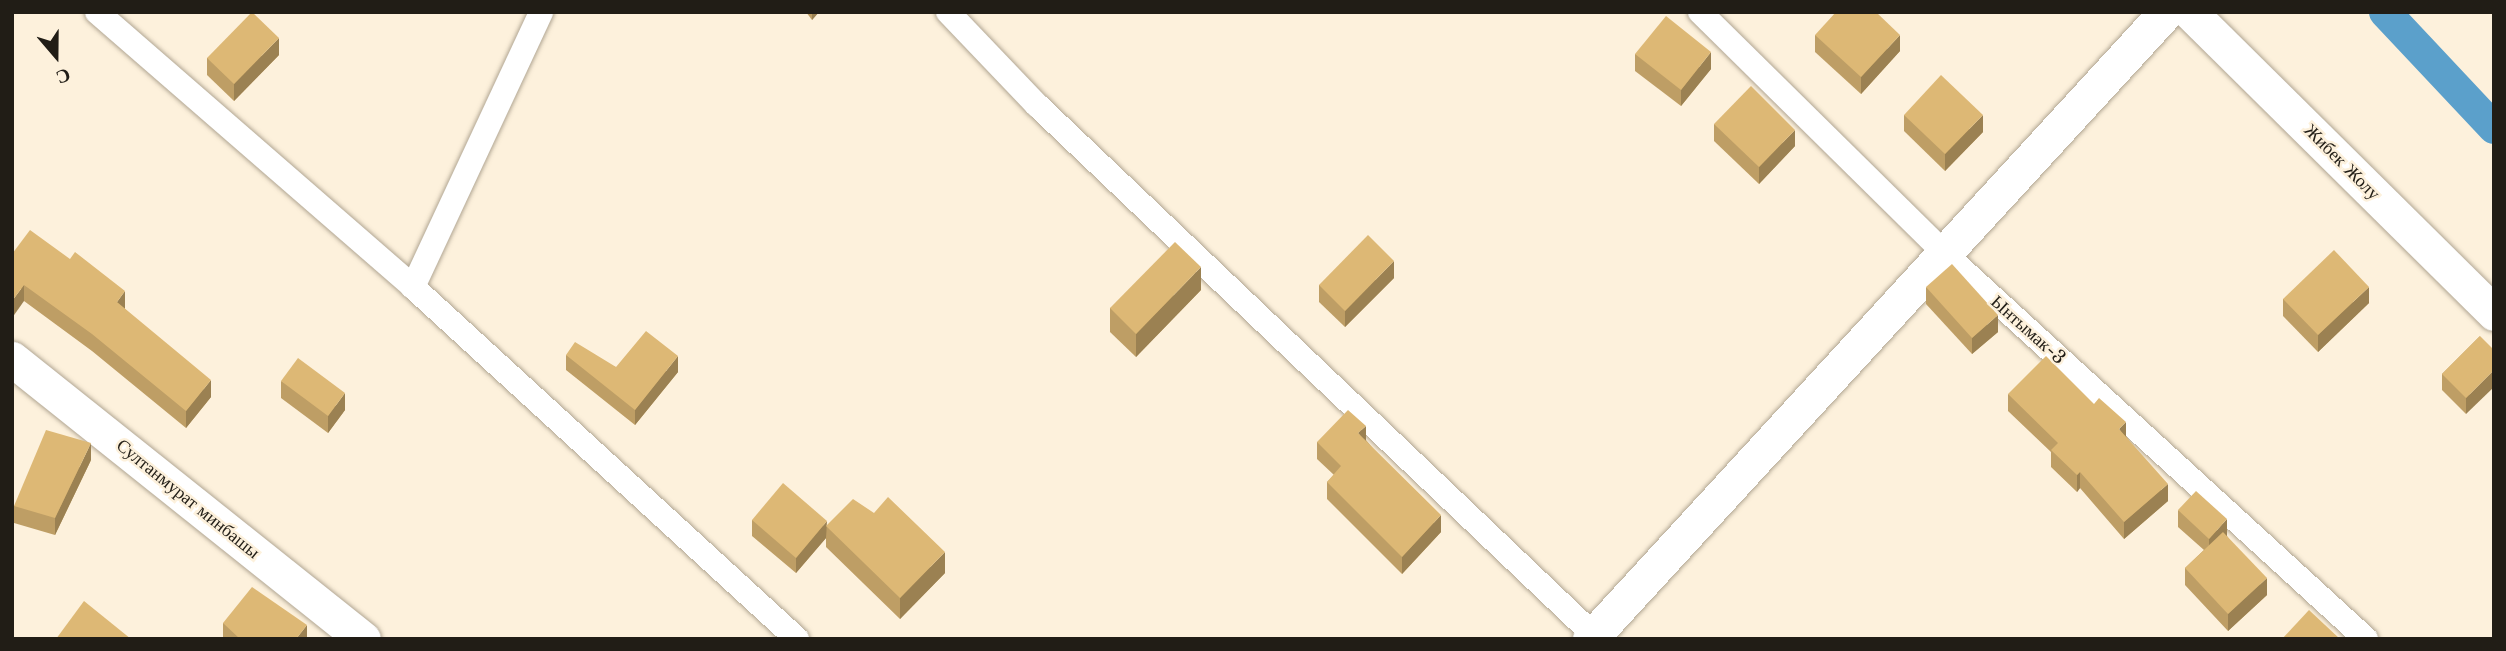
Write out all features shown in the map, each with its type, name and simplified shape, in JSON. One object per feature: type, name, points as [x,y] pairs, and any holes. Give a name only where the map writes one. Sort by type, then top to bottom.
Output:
[{"type":"street","points":[[97,12],[414,287],[797,639]]},
{"type":"street","points":[[414,287],[541,12]]},
{"type":"street","points":[[948,12],[1037,105],[1594,637],[2166,12]]},
{"type":"street","name":"Ынтымак-3","points":[[1700,12],[1944,253],[2366,639]]},
{"type":"street","name":"Жибек Жолу","points":[[2190,12],[2494,313]]},
{"type":"street","name":"Султанмурат минбашы","points":[[12,359],[363,639]]},
{"type":"building","points":[[252,12],[279,38],[234,84],[207,58]]},
{"type":"building","points":[[1836,12],[1876,12],[1900,35],[1861,77],[1815,35]]},
{"type":"building","points":[[1666,16],[1711,52],[1681,90],[1635,54]]},
{"type":"building","points":[[1941,75],[1983,115],[1945,154],[1904,115]]},
{"type":"building","points":[[1751,86],[1795,130],[1759,167],[1714,124]]},
{"type":"building","points":[[30,230],[70,259],[75,252],[125,291],[117,302],[211,380],[186,411],[92,334],[24,285],[12,301],[12,254]]},
{"type":"building","points":[[1368,235],[1394,261],[1345,311],[1319,285]]},
{"type":"building","points":[[1175,242],[1201,267],[1136,334],[1110,308]]},
{"type":"building","points":[[2334,250],[2369,287],[2318,335],[2283,299]]},
{"type":"building","points":[[1952,264],[1998,315],[1972,338],[1926,287]]},
{"type":"building","points":[[646,331],[678,356],[635,410],[566,355],[575,342],[616,367]]},
{"type":"building","points":[[2480,336],[2494,350],[2494,370],[2466,398],[2442,374]]},
{"type":"building","points":[[2046,356],[2094,404],[2099,398],[2126,422],[2119,429],[2168,484],[2124,522],[2080,472],[2077,475],[2051,450],[2058,443],[2008,394]]},
{"type":"building","points":[[298,358],[345,393],[328,416],[281,381]]},
{"type":"building","points":[[1348,410],[1366,426],[1358,433],[1441,515],[1402,557],[1327,482],[1341,466],[1317,442]]},
{"type":"building","points":[[46,430],[91,443],[55,518],[14,506]]},
{"type":"building","points":[[783,483],[827,521],[796,558],[752,520]]},
{"type":"building","points":[[2196,491],[2227,519],[2209,539],[2178,510]]},
{"type":"building","points":[[888,497],[945,552],[900,598],[826,526],[853,499],[874,513]]},
{"type":"building","points":[[2223,532],[2267,578],[2228,614],[2185,568]]},
{"type":"building","points":[[252,587],[307,625],[296,639],[240,639],[223,623]]},
{"type":"building","points":[[84,601],[131,639],[56,639]]},
{"type":"building","points":[[2309,610],[2340,639],[2282,639]]},
{"type":"waterway","points":[[2385,12],[2494,128]]}]
